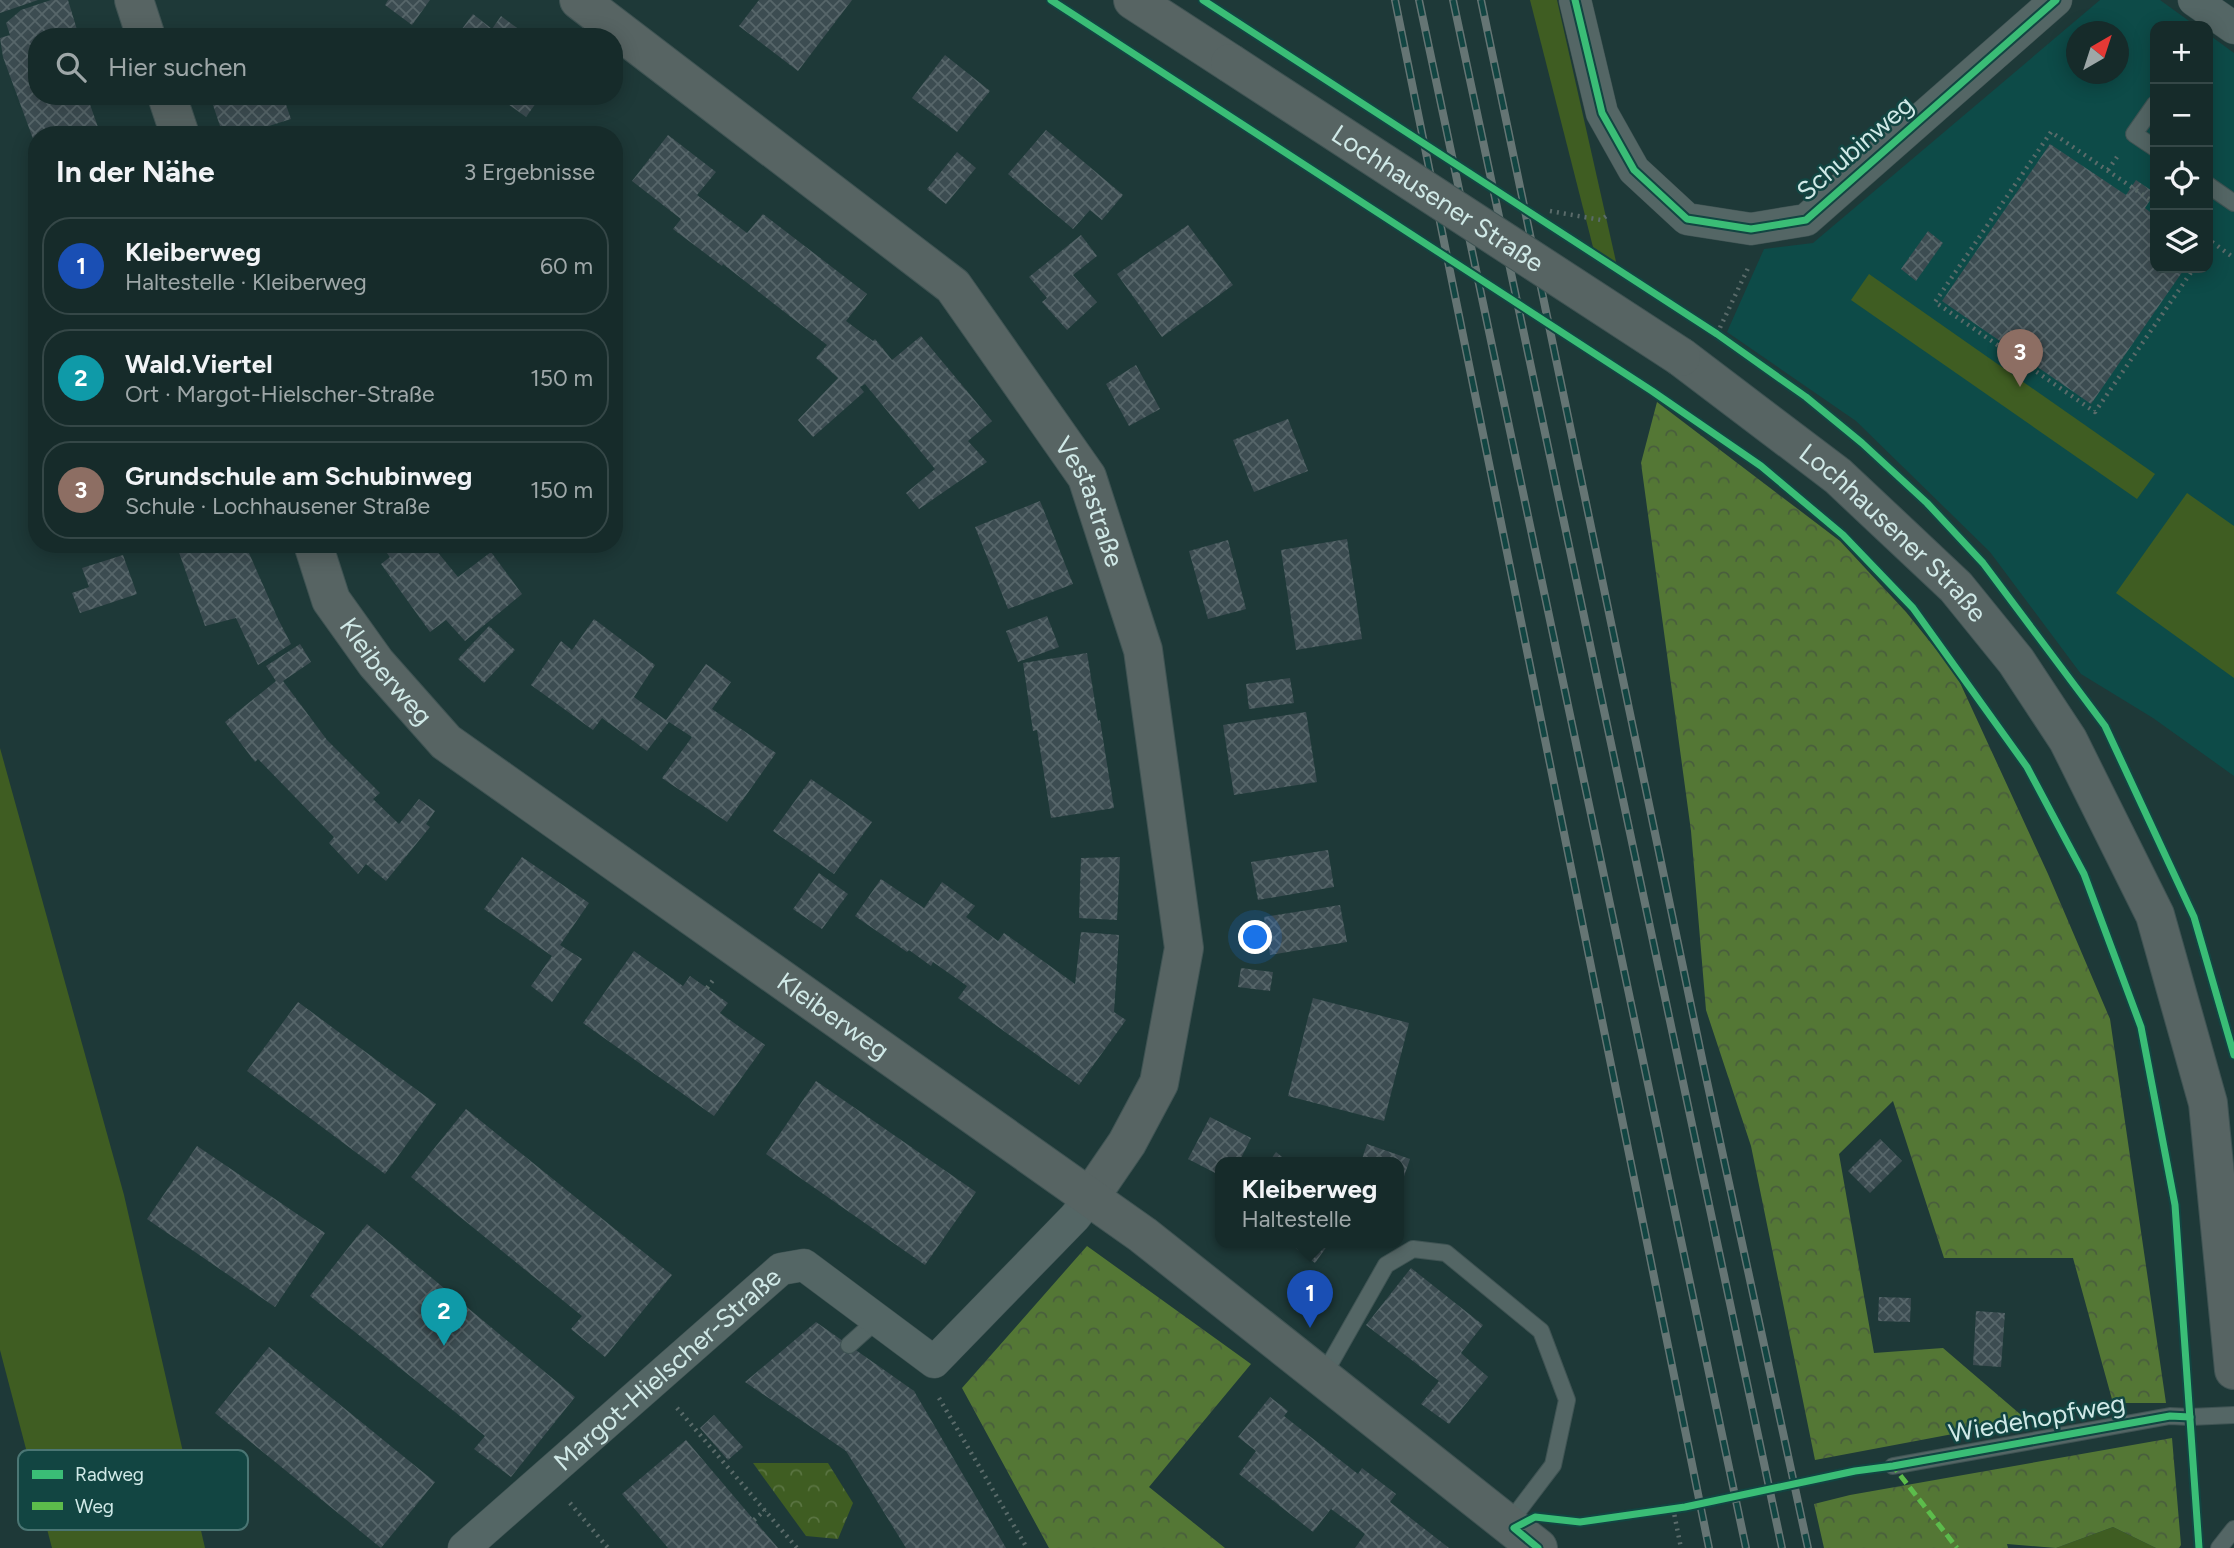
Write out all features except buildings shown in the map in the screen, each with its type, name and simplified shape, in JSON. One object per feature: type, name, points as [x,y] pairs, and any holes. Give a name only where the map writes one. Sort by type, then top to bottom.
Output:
[{"type":"main road","points":[[134,0],[143,28]]},
{"type":"main road","name":"Vestastraße","points":[[579,0],[616,28]]},
{"type":"main road","name":"Lochhausener Straße","points":[[1133,0],[1681,357],[1839,475],[1956,587],[2016,662],[2068,740],[2155,915],[2208,1103],[2234,1370]]},
{"type":"main road","name":"Vestastraße","points":[[623,34],[953,286],[1087,477],[1143,650],[1184,948],[1158,1083],[1127,1143],[1090,1197]]},
{"type":"main road","points":[[170,105],[177,126]]},
{"type":"main road","name":"Kleiberweg","points":[[316,553],[331,600],[376,663],[446,742],[1143,1235],[1538,1548]]},
{"type":"street","name":"Schubinweg","points":[[1575,0],[1602,113],[1634,170],[1688,219],[1751,229],[1805,220],[2056,0]]},
{"type":"street","points":[[934,1362],[1075,1217],[1090,1197]]},
{"type":"street","name":"Margot-Hielscher-Straße","points":[[464,1548],[780,1269],[804,1265],[934,1362]]},
{"type":"lane","points":[[2150,111],[2134,134],[2150,145]]},
{"type":"lane","points":[[2213,188],[2234,203]]},
{"type":"lane","points":[[1323,1376],[1386,1265],[1413,1249],[1447,1252],[1541,1331],[1567,1400],[1553,1465],[1509,1523]]},
{"type":"lane","points":[[849,1345],[878,1320]]},
{"type":"lane","name":"Wiedehopfweg","points":[[1893,1466],[2170,1416],[2190,1418],[2234,1415]]},
{"type":"lane","points":[[2219,1548],[2234,1529]]},
{"type":"path","points":[[2150,200],[2051,132],[1935,302],[2095,412],[2191,273]]},
{"type":"path","points":[[1550,211],[1601,220],[1609,214]]},
{"type":"path","points":[[2213,243],[2234,258]]},
{"type":"path","points":[[1720,326],[1752,258]]},
{"type":"path","points":[[934,1362],[939,1400],[1027,1548]]},
{"type":"path","points":[[653,1381],[797,1548]]},
{"type":"path","points":[[546,1475],[608,1548]]},
{"type":"path","points":[[1673,1508],[1681,1548]]},
{"type":"path","points":[[754,1520],[765,1510]]},
{"type":"shaded area","points":[[2100,0],[2160,0],[2189,21],[2150,21],[2150,273],[2213,273],[2213,38],[2234,53],[2234,776],[2153,718],[2081,674],[1990,552],[1856,421],[1727,332],[1764,249],[1813,243],[2066,29],[2066,84],[2129,84],[2129,21],[2075,21]]},
{"type":"green space","points":[[1530,0],[1557,0],[1617,266],[1594,251]]},
{"type":"green space","points":[[1869,274],[2155,474],[2137,499],[1851,300]]},
{"type":"green space","points":[[1657,402],[1840,541],[1906,612],[1956,674],[2048,874],[2110,1019],[2166,1403],[2113,1403],[2073,1258],[1944,1258],[1893,1101],[1839,1154],[1874,1353],[1943,1348],[2027,1420],[1815,1460],[1751,1146],[1706,1010],[1691,831],[1641,463]]},
{"type":"green space","points":[[2187,493],[2234,526],[2234,678],[2116,593]]},
{"type":"green space","points":[[0,748],[124,1195],[183,1450],[26,1450],[0,1350]]},
{"type":"green space","points":[[1087,1246],[1251,1364],[1149,1487],[1225,1548],[1049,1548],[962,1388]]},
{"type":"green space","points":[[2172,1438],[2181,1545],[2179,1548],[2156,1548],[2113,1527],[2056,1548],[2007,1544],[2008,1548],[1824,1548],[1814,1504],[1850,1495]]},
{"type":"green space","points":[[753,1463],[828,1463],[853,1503],[838,1539],[806,1536]]},
{"type":"green space","points":[[2113,1527],[2156,1548],[2056,1548]]},
{"type":"green space","points":[[47,1530],[201,1530],[205,1548],[52,1548]]},
{"type":"railway","points":[[1395,0],[1709,1548]]},
{"type":"railway","points":[[1419,0],[1746,1548]]},
{"type":"railway","points":[[1453,0],[1782,1548]]},
{"type":"railway","points":[[1481,0],[1703,1063],[1808,1548]]},
{"type":"marked path","points":[[1890,1466],[1893,1466],[1957,1548]]},
{"type":"cycle path","points":[[1051,0],[1652,391],[1761,466],[1843,535],[1913,608],[2027,767],[2084,874],[2141,1027],[2175,1205],[2199,1548]]},
{"type":"cycle path","points":[[1203,0],[1717,334],[1806,397],[1862,443],[1927,503],[1983,563],[2105,726],[2194,917],[2234,1055]]},
{"type":"cycle path","points":[[1575,0],[1602,113],[1634,170],[1687,219],[1751,229],[1806,220],[2056,0]]},
{"type":"cycle path","points":[[1538,1548],[1514,1528],[1535,1517],[1580,1522],[1685,1507],[1855,1471],[2170,1416],[2190,1417]]},
{"type":"place","name":"Grundschule am Schubinweg","points":[[2020,387]]},
{"type":"place","name":"Kleiberweg","points":[[1310,1328]]},
{"type":"place","name":"Wald.Viertel","points":[[444,1346]]}]
